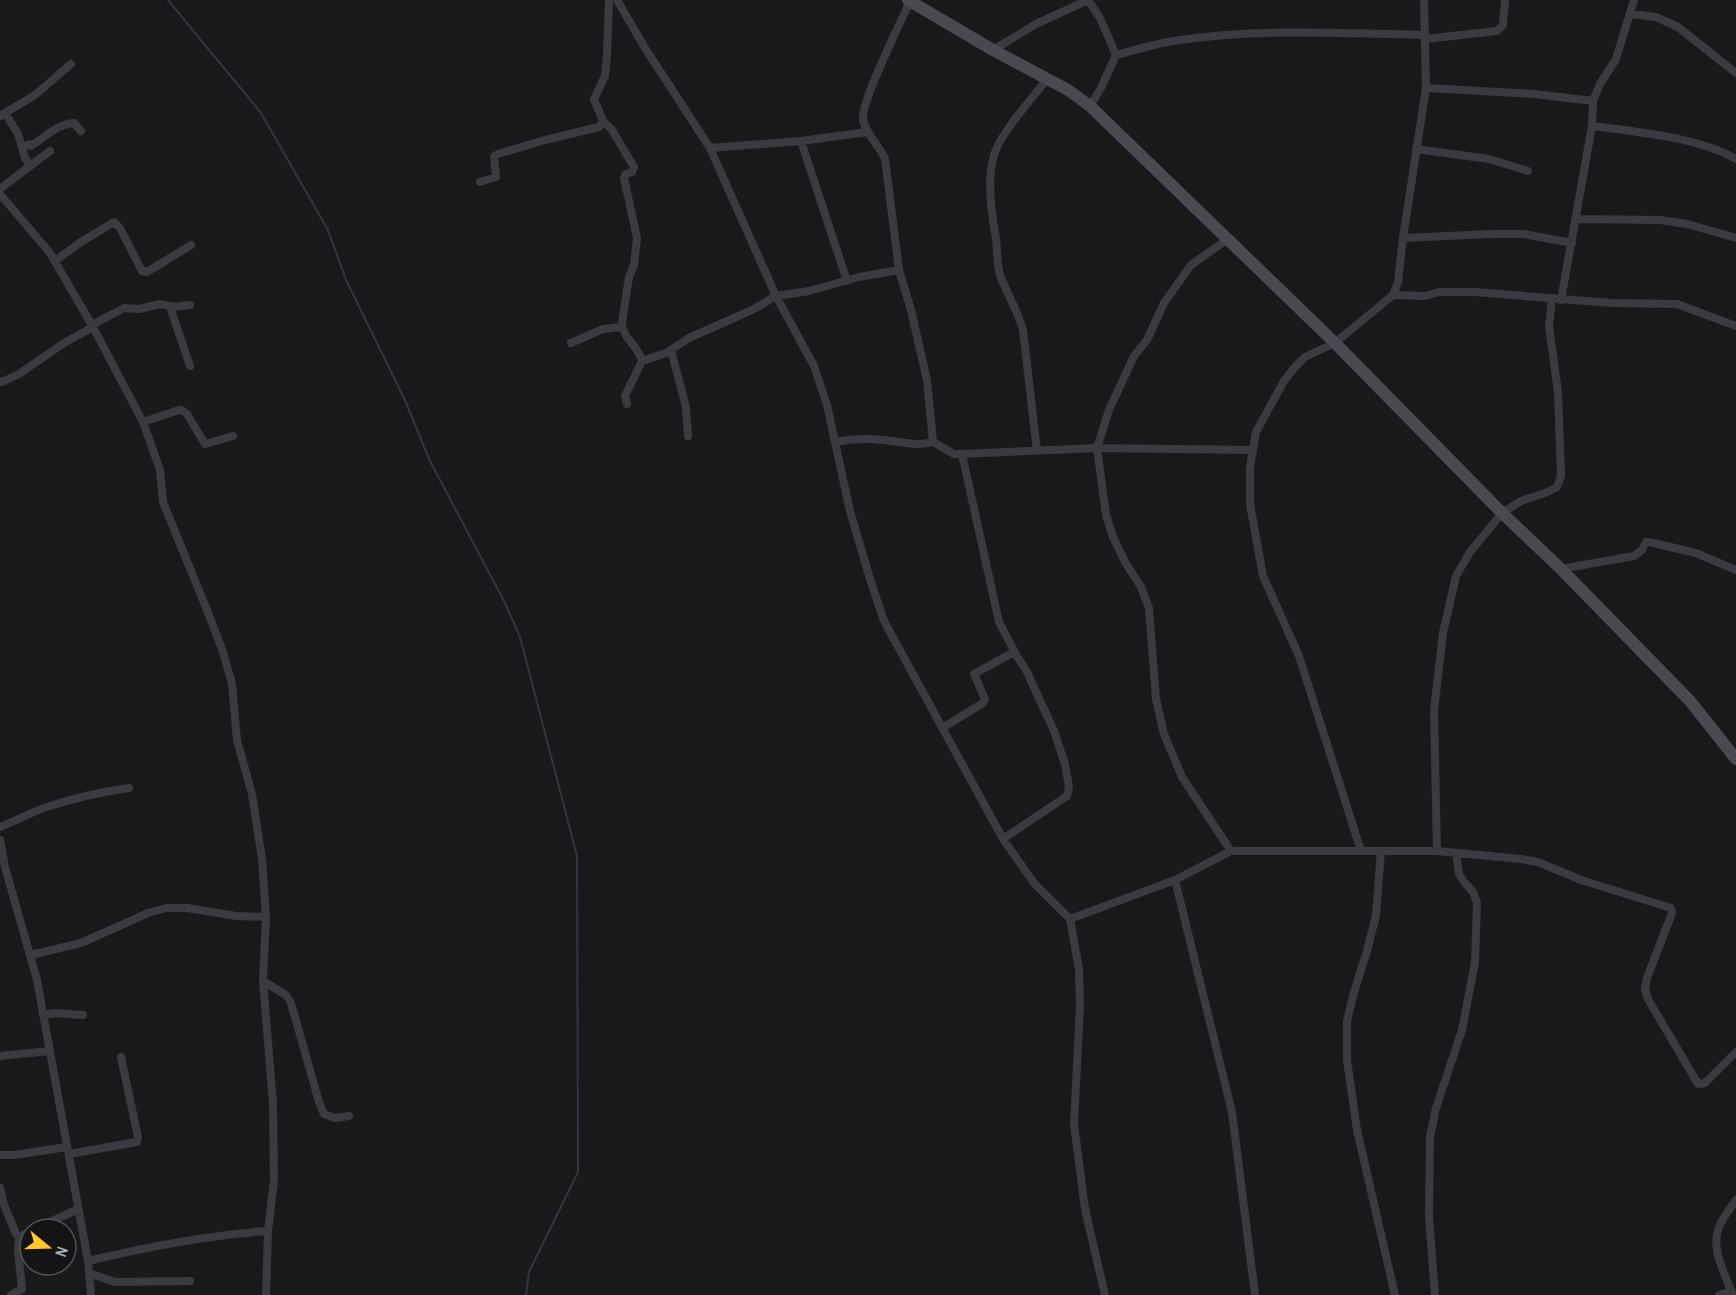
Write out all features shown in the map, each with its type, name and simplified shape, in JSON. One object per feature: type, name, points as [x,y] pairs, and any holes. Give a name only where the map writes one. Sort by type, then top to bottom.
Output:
[{"type":"street","points":[[609,0],[608,55],[605,76],[594,99],[603,121],[612,130],[634,167],[634,170],[626,174],[624,178],[638,238],[634,265],[629,277],[622,327],[642,361],[625,396],[627,404]]},
{"type":"street","points":[[617,0],[645,48],[710,148],[777,296],[814,366],[827,405],[853,521],[884,621],[1003,838],[1034,883],[1070,919],[1078,969],[1080,1007],[1074,1124],[1085,1209],[1105,1295]]},
{"type":"street","points":[[933,442],[927,380],[899,270],[885,159],[881,149],[868,132],[863,117],[869,94],[909,0],[993,50],[1068,90],[1090,106],[1335,343],[1560,569],[1690,701],[1736,759]]},
{"type":"street","points":[[993,50],[1036,24],[1088,0],[1100,18],[1116,55],[1090,106]]},
{"type":"street","points":[[1361,851],[1299,656],[1263,576],[1250,504],[1252,450],[1257,432],[1284,381],[1305,357],[1335,343],[1393,295],[1398,282],[1426,88],[1424,0]]},
{"type":"street","points":[[1116,55],[1172,41],[1229,35],[1362,33],[1424,37],[1497,31],[1503,25],[1505,0]]},
{"type":"street","points":[[1437,851],[1434,710],[1443,633],[1456,576],[1470,552],[1502,513],[1521,501],[1557,487],[1561,476],[1558,392],[1549,326],[1572,243],[1592,126],[1593,101],[1600,84],[1616,59],[1634,0]]},
{"type":"street","points":[[1630,14],[1656,17],[1678,27],[1736,73]]},
{"type":"street","points":[[31,166],[25,158],[18,134],[2,114],[35,95],[71,64]]},
{"type":"street","points":[[1037,451],[1023,330],[1000,274],[992,219],[992,172],[994,155],[1000,141],[1047,79]]},
{"type":"street","points":[[1426,88],[1534,94],[1593,101]]},
{"type":"street","points":[[480,182],[496,177],[493,160],[498,154],[599,127],[603,121]]},
{"type":"street","points":[[22,148],[29,144],[31,146],[60,126],[69,123],[74,123],[81,131]]},
{"type":"street","points":[[1592,126],[1645,133],[1686,142],[1736,159]]},
{"type":"street","points":[[710,148],[801,141],[868,132]]},
{"type":"street","points":[[801,141],[847,281]]},
{"type":"street","points":[[1416,149],[1489,159],[1528,171]]},
{"type":"street","points":[[50,151],[1,191],[55,261],[143,422],[160,470],[163,502],[209,615],[232,684],[237,740],[252,794],[262,859],[266,917],[262,981],[273,1103],[274,1180],[268,1231],[266,1295]]},
{"type":"street","points":[[1576,219],[1660,220],[1687,224],[1736,238]]},
{"type":"street","points":[[55,261],[114,222],[120,228],[142,272],[147,272],[191,245]]},
{"type":"street","points":[[1403,238],[1523,234],[1572,243]]},
{"type":"street","points":[[1228,239],[1191,265],[1164,303],[1148,340],[1134,356],[1109,410],[1097,448],[1106,514],[1113,537],[1141,587],[1149,608],[1156,699],[1164,734],[1182,777],[1231,851]]},
{"type":"street","points":[[642,361],[657,357],[688,338],[752,310],[777,296],[899,270]]},
{"type":"street","points":[[1393,295],[1425,296],[1439,292],[1475,291],[1612,303],[1677,304],[1736,326]]},
{"type":"street","points":[[0,381],[19,374],[64,343],[124,308],[139,309],[160,304],[170,307],[190,305]]},
{"type":"street","points":[[170,307],[190,366]]},
{"type":"street","points":[[571,343],[603,329],[622,327]]},
{"type":"street","points":[[671,350],[686,407],[688,436]]},
{"type":"street","points":[[143,422],[179,410],[187,414],[205,444],[233,436]]},
{"type":"street","points":[[835,442],[854,439],[921,445],[933,442],[954,454],[1097,448],[1252,450]]},
{"type":"street","points":[[962,454],[999,622],[1027,672],[1054,731],[1070,787],[1067,796],[1003,838]]},
{"type":"street","points":[[1560,569],[1635,556],[1646,542],[1649,542],[1696,553],[1736,570]]},
{"type":"street","points":[[944,727],[983,704],[985,699],[974,674],[1014,652]]},
{"type":"street","points":[[0,826],[46,807],[94,793],[129,788]]},
{"type":"street","points":[[0,840],[5,867],[31,955],[68,1150],[91,1295]]},
{"type":"street","points":[[1070,919],[1175,880],[1231,851],[1437,851],[1538,862],[1581,880],[1671,908],[1672,913],[1647,978],[1645,989],[1648,999],[1698,1084],[1705,1083],[1736,1052]]},
{"type":"street","points":[[1382,851],[1381,881],[1376,915],[1347,1021],[1347,1060],[1357,1130],[1395,1295]]},
{"type":"street","points":[[1435,1295],[1429,1217],[1430,1137],[1462,1030],[1475,962],[1477,903],[1473,892],[1460,873],[1456,853]]},
{"type":"street","points":[[1175,880],[1232,1112],[1255,1295]]},
{"type":"street","points":[[31,955],[81,943],[148,913],[166,908],[187,908],[236,916],[266,917]]},
{"type":"street","points":[[262,981],[286,995],[291,1003],[324,1114],[335,1118],[349,1116]]},
{"type":"street","points":[[43,1015],[56,1013],[83,1015]]},
{"type":"street","points":[[0,1056],[50,1051]]},
{"type":"street","points":[[0,1155],[137,1142],[138,1137],[122,1057]]},
{"type":"street","points":[[0,1188],[8,1215],[18,1236]]},
{"type":"street","points":[[1719,1295],[1732,1293],[1717,1249],[1717,1234],[1720,1224],[1736,1200]]},
{"type":"street","points":[[61,1217],[78,1209]]},
{"type":"street","points":[[87,1261],[235,1233],[268,1231]]},
{"type":"street","points":[[89,1273],[115,1282],[190,1281]]},
{"type":"street","points":[[11,1295],[22,1289],[21,1277]]},
{"type":"waterway","points":[[168,0],[261,113],[328,230],[346,280],[404,398],[430,461],[505,603],[520,637],[577,856],[578,1172],[529,1272],[526,1295]]}]
